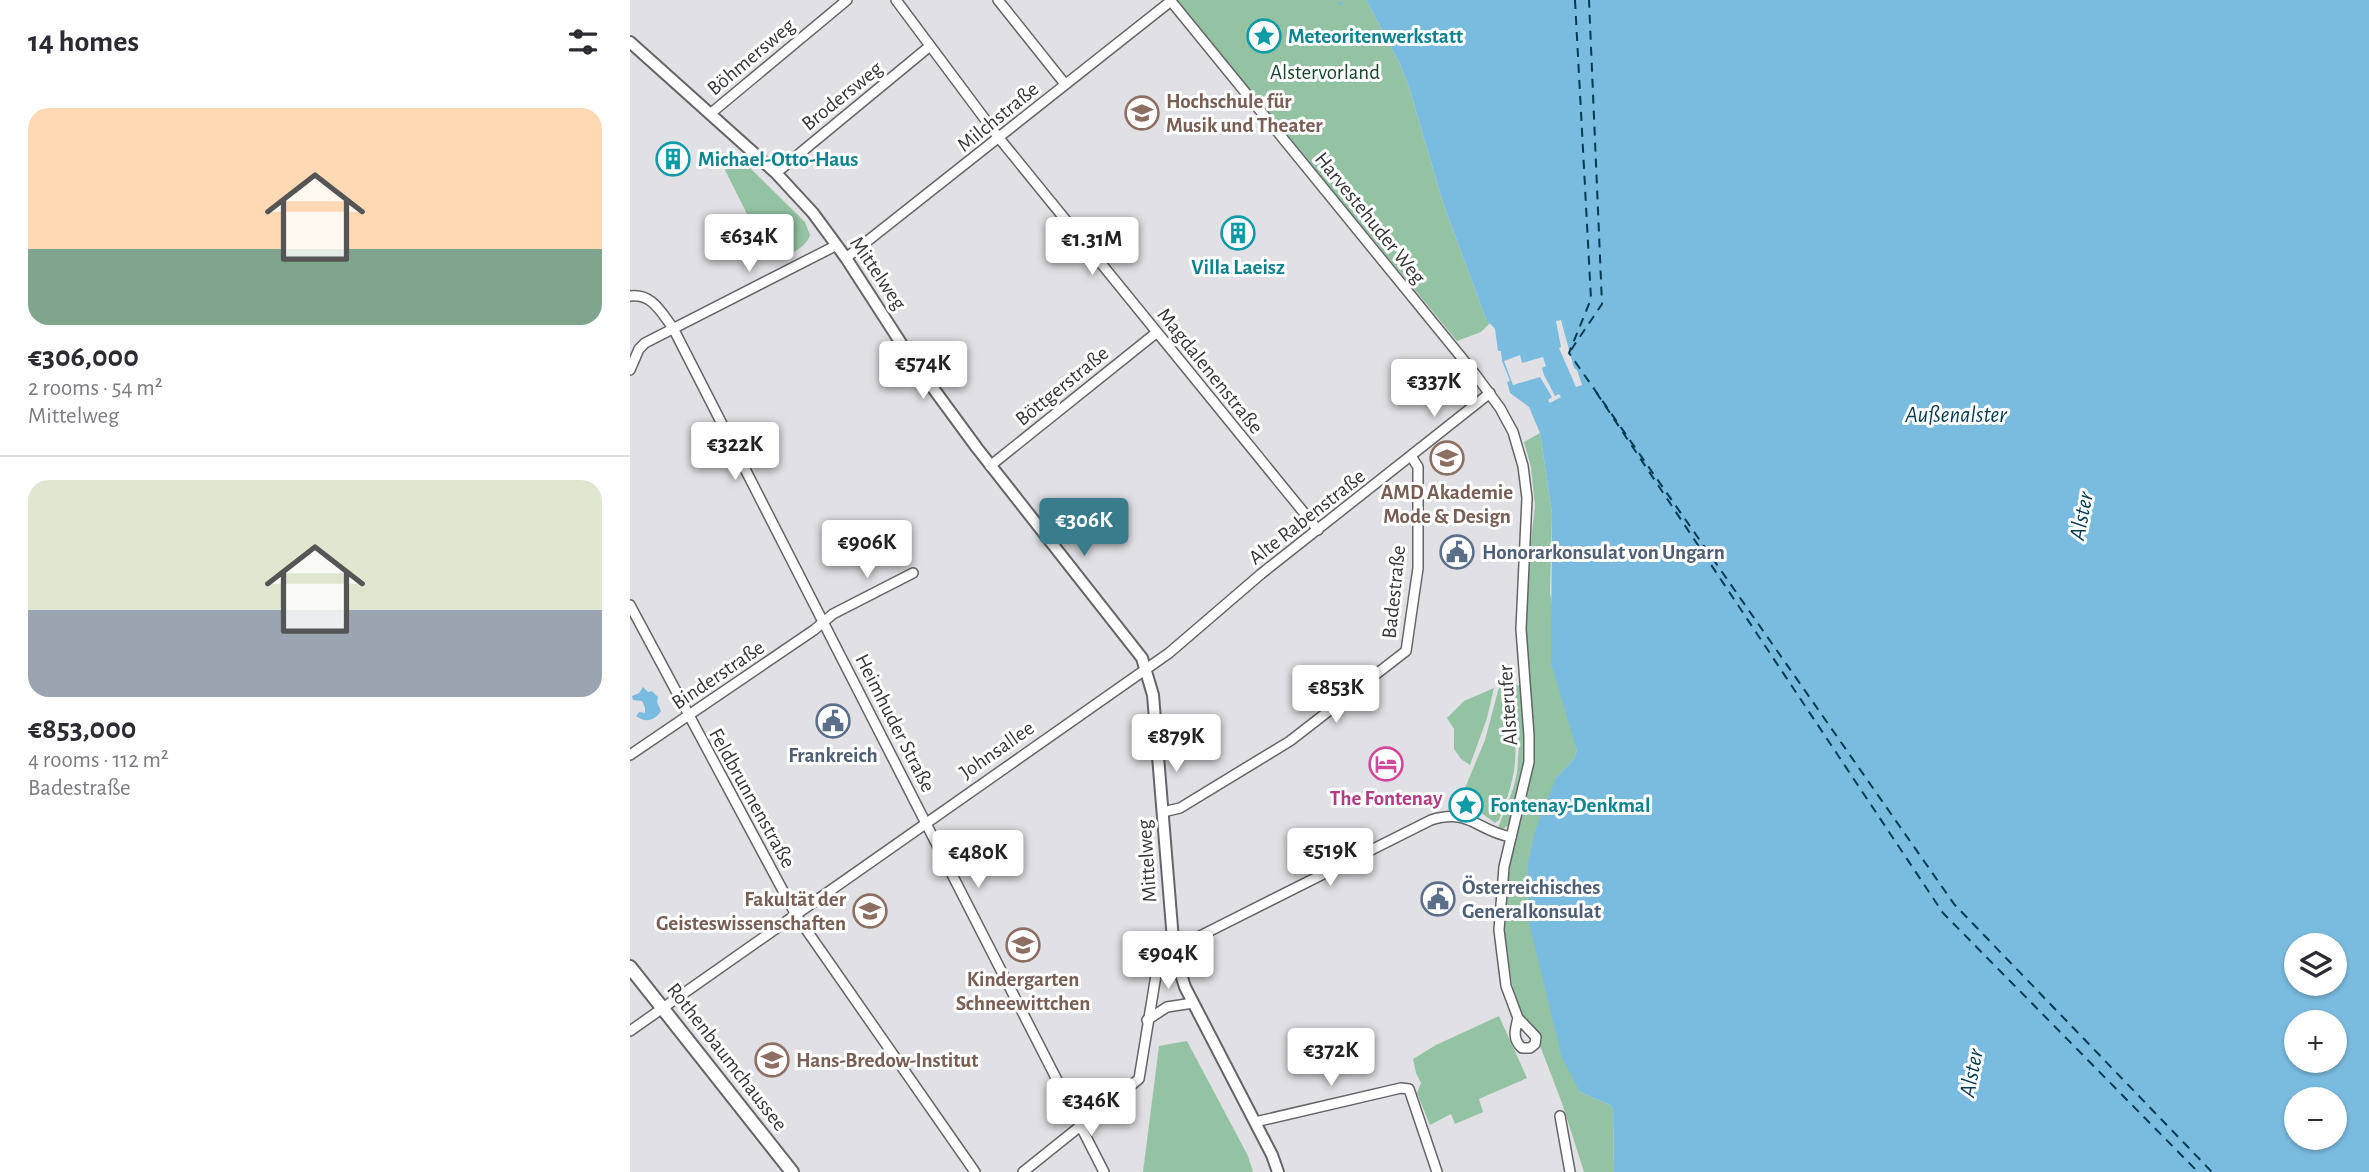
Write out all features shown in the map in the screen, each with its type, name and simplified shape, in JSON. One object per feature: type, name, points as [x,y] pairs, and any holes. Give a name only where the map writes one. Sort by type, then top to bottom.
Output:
[{"type":"main road","name":"Rothenbaumchaussee","points":[[630,967],[792,1172]]},
{"type":"street","name":"Böhmersweg","points":[[710,114],[847,0]]},
{"type":"street","name":"Magdalenenstraße","points":[[896,0],[999,138],[1318,530]]},
{"type":"street","points":[[998,0],[1065,84]]},
{"type":"street","name":"Milchstraße","points":[[846,258],[1065,84],[1072,82],[1170,1]]},
{"type":"street","name":"Harvestehuder Weg","points":[[1170,1],[1490,393]]},
{"type":"street","name":"Mittelweg","points":[[630,42],[776,173],[813,213],[846,258],[908,354],[990,466],[1135,648],[1146,669],[1153,695],[1174,952],[1185,987],[1278,1172]]},
{"type":"street","name":"Brodersweg","points":[[776,173],[930,46]]},
{"type":"street","points":[[630,370],[641,346],[836,245]]},
{"type":"street","name":"Heimhuder Straße","points":[[630,296],[642,295],[650,299],[673,328],[1104,1172]]},
{"type":"street","name":"Böttgerstraße","points":[[990,466],[1156,333]]},
{"type":"street","name":"Alte Rabenstraße","points":[[1146,669],[1169,653],[1261,574],[1490,393]]},
{"type":"street","name":"Alsterufer","points":[[1490,393],[1509,423],[1518,446],[1527,502],[1521,629],[1529,750],[1526,780],[1501,886],[1499,930],[1506,986],[1518,1018]]},
{"type":"street","name":"Badestraße","points":[[1163,812],[1180,808],[1289,742],[1402,655],[1408,646],[1418,568],[1418,467],[1411,457]]},
{"type":"street","name":"Binderstraße","points":[[630,755],[833,614],[913,573]]},
{"type":"street","name":"Feldbrunnenstraße","points":[[630,605],[796,915],[975,1172]]},
{"type":"street","name":"Johnsallee","points":[[630,1031],[1146,669]]},
{"type":"street","points":[[1023,1172],[1139,1079],[1157,969],[1174,952],[1430,820],[1444,816],[1464,817],[1494,833],[1511,837]]},
{"type":"street","points":[[1147,1020],[1162,1009],[1193,1003]]},
{"type":"street","points":[[1255,1122],[1409,1088],[1437,1172]]},
{"type":"street","points":[[1560,1116],[1570,1172]]},
{"type":"green space","name":"Alstervorland","points":[[1175,0],[1366,0],[1400,64],[1409,87],[1443,203],[1486,319],[1491,322],[1481,332],[1457,341]]},
{"type":"green space","points":[[742,160],[805,222],[810,235],[795,252],[772,259],[760,252],[745,224],[750,220],[725,170]]},
{"type":"green space","points":[[1540,433],[1552,513],[1550,592],[1577,751],[1573,760],[1556,778],[1580,1092],[1610,1105],[1613,1109],[1614,1172],[1584,1172],[1562,1103],[1534,1030],[1522,1014],[1513,988],[1504,940],[1506,883],[1531,767],[1525,594],[1535,506],[1531,467],[1524,442]]},
{"type":"green space","points":[[1522,685],[1524,769],[1510,824],[1503,829],[1498,828],[1513,789],[1519,745],[1513,686]]},
{"type":"green space","points":[[1510,686],[1515,763],[1507,799],[1499,820],[1495,823],[1480,812],[1457,807],[1485,740],[1499,687]]},
{"type":"green space","points":[[1494,688],[1487,718],[1470,765],[1461,759],[1454,749],[1454,729],[1447,718],[1464,701]]},
{"type":"green space","points":[[1499,1016],[1527,1078],[1479,1099],[1483,1112],[1455,1124],[1451,1114],[1430,1125],[1417,1093],[1421,1083],[1413,1059],[1436,1045]]},
{"type":"green space","points":[[1187,1041],[1248,1156],[1253,1172],[1143,1172],[1159,1046]]},
{"type":"water","name":"Außenalster","points":[[1366,0],[2369,0],[2369,1172],[1614,1172],[1613,1109],[1610,1105],[1580,1092],[1562,1058],[1529,923],[1528,863],[1535,831],[1556,778],[1573,760],[1577,751],[1551,663],[1552,513],[1540,433],[1529,407],[1510,393],[1507,382],[1510,381],[1501,351],[1498,351],[1495,329],[1486,319],[1443,203],[1400,64]]},
{"type":"water","points":[[643,687],[658,697],[661,711],[650,720],[636,716],[639,712],[645,713],[645,708],[642,701],[633,700],[632,696],[639,693]]},
{"type":"pier","points":[[1561,320],[1574,368],[1582,385],[1576,387],[1559,348],[1556,321]]},
{"type":"pier","points":[[1520,355],[1522,363],[1543,357],[1546,366],[1542,368],[1544,375],[1555,396],[1559,394],[1561,397],[1550,403],[1548,400],[1552,397],[1540,377],[1513,385],[1504,361]]},
{"type":"ferry route","points":[[1575,0],[1591,299],[1569,353],[1954,904],[2212,1172]]},
{"type":"ferry route","points":[[1571,350],[1602,304],[1589,0]]},
{"type":"ferry route","points":[[1596,392],[1943,913],[2198,1172]]},
{"type":"place","name":"Meteoritenwerkstatt","points":[[1264,36]]},
{"type":"place","name":"Hochschule für Musik und Theater","points":[[1142,113]]},
{"type":"place","name":"Michael-Otto-Haus","points":[[673,159]]},
{"type":"place","name":"Villa Laeisz","points":[[1238,233]]},
{"type":"place","name":"AMD Akademie Mode & Design","points":[[1447,458]]},
{"type":"place","name":"Honorarkonsulat von Ungarn","points":[[1457,552]]},
{"type":"place","name":"Frankreich","points":[[833,721]]},
{"type":"place","name":"The Fontenay","points":[[1386,764]]},
{"type":"place","name":"Fontenay-Denkmal","points":[[1466,805]]},
{"type":"place","name":"Österreichisches Generalkonsulat","points":[[1438,899]]},
{"type":"place","name":"Fakultät der Geisteswissenschaften","points":[[870,911]]},
{"type":"place","name":"Kindergarten Schneewittchen","points":[[1023,945]]},
{"type":"place","name":"Hans-Bredow-Institut","points":[[772,1060]]},
{"type":"water label","name":"Alster","points":[[2082,516]]},
{"type":"water label","name":"Alster","points":[[1972,1073]]}]
